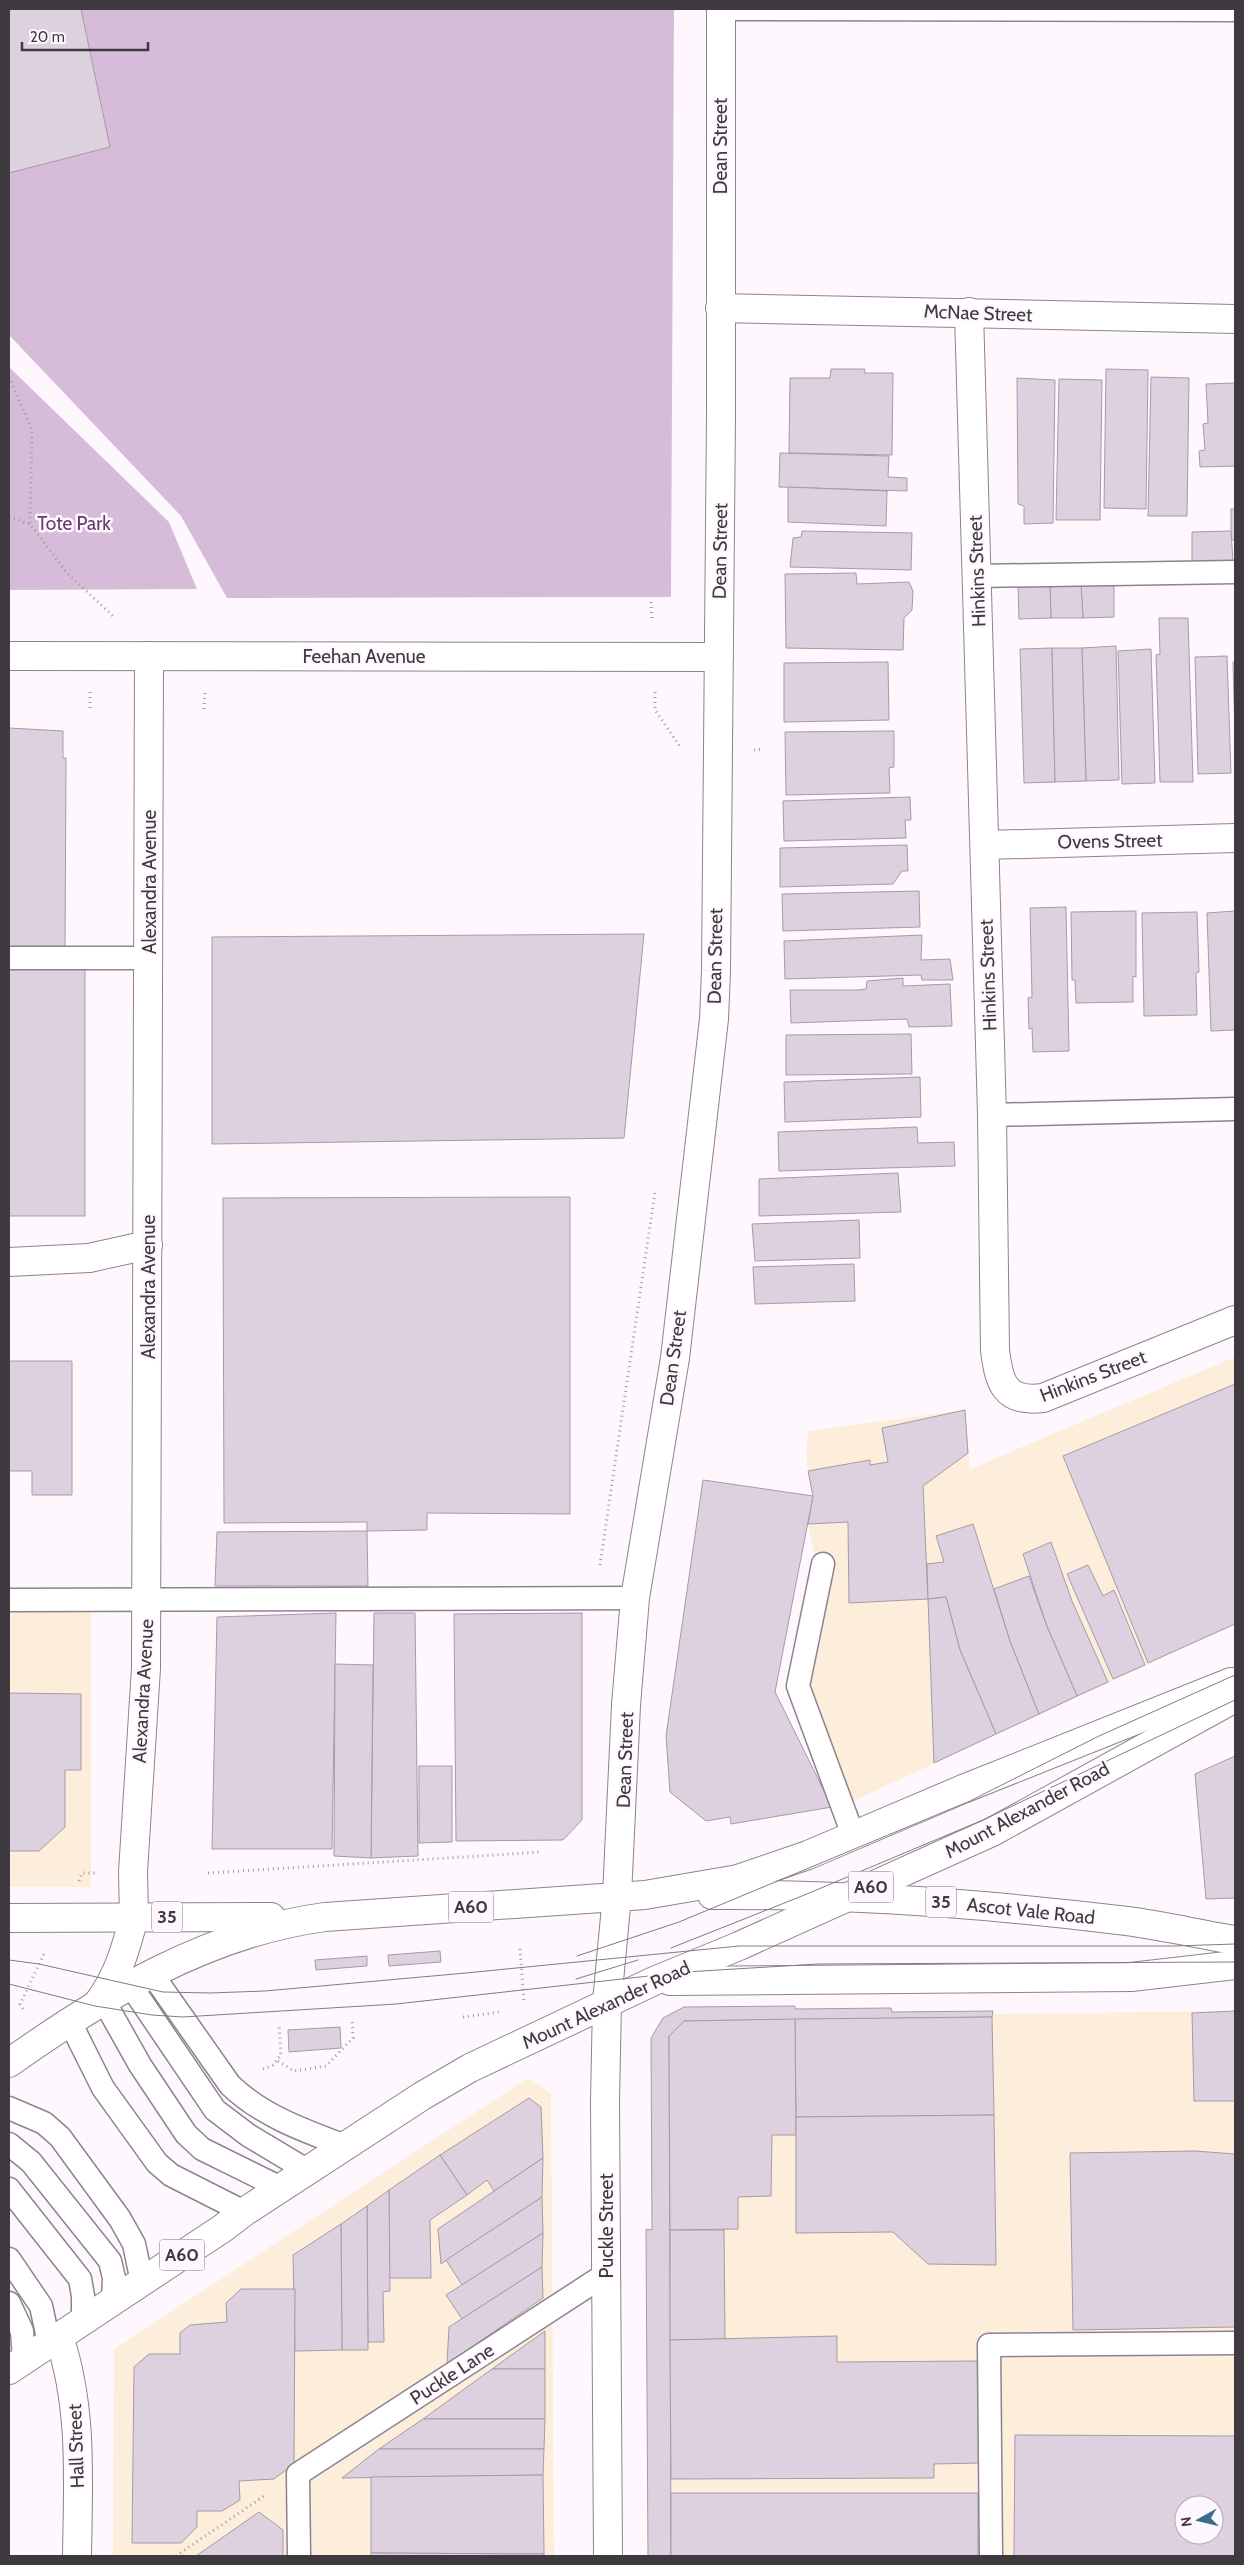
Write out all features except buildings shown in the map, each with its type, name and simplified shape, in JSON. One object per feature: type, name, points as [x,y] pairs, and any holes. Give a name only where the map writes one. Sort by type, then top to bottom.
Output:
[{"type":"street","name":"Dean Street","points":[[617,1896],[626,1705],[636,1598],[675,1358],[714,1019],[722,414],[720,9]]},
{"type":"street","name":"McNae Street","points":[[720,308],[969,312],[1235,320]]},
{"type":"street","name":"Hinkins Street","points":[[969,312],[992,1115],[995,1350],[1000,1379],[1011,1394],[1030,1400],[1055,1394],[1235,1320]]},
{"type":"street","name":"Feehan Avenue","points":[[9,656],[719,657]]},
{"type":"street","name":"Alexandra Avenue","points":[[134,1917],[133,1872],[146,1668],[147,1601],[149,656]]},
{"type":"street","name":"Ovens Street","points":[[985,845],[1235,838]]},
{"type":"street","points":[[9,1262],[89,1258],[148,1246]]},
{"type":"street","name":"Mount Alexander Road","points":[[9,2064],[100,2003],[204,1949],[238,1936],[288,1922],[325,1917],[645,1895],[738,1879],[808,1855],[1235,1680]]},
{"type":"street","name":"Mount Alexander Road","points":[[16,2365],[113,2302],[244,2212],[437,2087],[607,2002],[992,1832],[1235,1698]]},
{"type":"street","name":"Ascot Vale Road","points":[[645,1895],[846,1898],[1008,1907],[1130,1922],[1235,1940]]},
{"type":"street","name":"Puckle Street","points":[[608,2556],[607,2002],[617,1896]]},
{"type":"street","name":"Mount Alexander Road","points":[[100,2003],[120,1966],[134,1917]]},
{"type":"street","name":"35","points":[[9,1918],[325,1917]]},
{"type":"street","points":[[654,1981],[1131,1977],[1235,1965]]},
{"type":"street","name":"Hall Street","points":[[54,2340],[68,2364],[74,2393],[78,2459],[77,2556]]},
{"type":"lane","points":[[720,9],[1235,10]]},
{"type":"lane","points":[[977,576],[1235,572]]},
{"type":"lane","points":[[9,958],[149,958]]},
{"type":"lane","points":[[992,1115],[1235,1109]]},
{"type":"lane","points":[[823,1564],[798,1686],[853,1835]]},
{"type":"lane","points":[[9,1600],[636,1598]]},
{"type":"lane","points":[[142,1980],[244,2100],[301,2129],[345,2146]]},
{"type":"lane","points":[[142,1980],[215,2110],[248,2135],[308,2171]]},
{"type":"lane","points":[[100,2003],[186,2134],[202,2150],[281,2188]]},
{"type":"lane","points":[[70,2022],[103,2088],[157,2162],[171,2175],[244,2212]]},
{"type":"lane","points":[[9,2108],[44,2123],[71,2150],[120,2220],[134,2244],[142,2282]]},
{"type":"lane","points":[[9,2144],[31,2162],[110,2261],[114,2278],[113,2302]]},
{"type":"lane","points":[[9,2189],[80,2279],[83,2296],[83,2322]]},
{"type":"lane","points":[[9,2259],[41,2306],[54,2340]]},
{"type":"lane","name":"Puckle Lane","points":[[298,2474],[606,2274]]},
{"type":"lane","points":[[9,2303],[22,2331],[16,2365]]},
{"type":"lane","points":[[991,2556],[988,2345],[1235,2343]]},
{"type":"lane","points":[[298,2474],[299,2556]]},
{"type":"path","points":[[9,377],[32,430],[30,524]]},
{"type":"path","points":[[9,517],[30,524],[67,573],[114,617]]},
{"type":"path","points":[[651,602],[655,657],[655,710],[683,751]]},
{"type":"path","points":[[595,1598],[656,1184]]},
{"type":"path","points":[[208,1873],[542,1852]]},
{"type":"path","points":[[520,1949],[525,2007]]},
{"type":"path","points":[[463,2016],[508,2010]]},
{"type":"path","points":[[278,2060],[294,2071],[326,2066],[354,2038],[352,2019]]},
{"type":"path","points":[[176,2556],[298,2474]]},
{"type":"shaded area","points":[[1235,1357],[1235,1624],[851,1802],[807,1692],[824,1603],[808,1524],[813,1496],[806,1457],[808,1431],[965,1410],[970,1469]]},
{"type":"shaded area","points":[[9,1609],[91,1609],[91,1887],[9,1887]]},
{"type":"shaded area","points":[[1235,2011],[1235,2556],[664,2556],[663,2037],[677,2018]]},
{"type":"shaded area","points":[[528,2078],[551,2093],[554,2556],[113,2556],[114,2349]]},
{"type":"green space","points":[[9,9],[674,9],[671,597],[227,598],[181,516],[9,335]]},
{"type":"green space","name":"Tote Park","points":[[9,367],[169,522],[197,589],[9,590]]},
{"type":"tram line","points":[[577,1956],[679,1922],[970,1801],[1099,1736],[1235,1675]]},
{"type":"tram line","points":[[671,1948],[802,1896],[983,1820],[1235,1700]]},
{"type":"tram line","points":[[9,1960],[39,1964],[163,1992],[210,1993],[265,1991],[739,1946],[1174,1946],[1235,1944]]},
{"type":"tram line","points":[[576,1979],[638,1960]]},
{"type":"tram line","points":[[9,1984],[95,2006],[152,2015],[183,2017],[396,2004],[685,1972],[818,1964],[1235,1962]]}]
